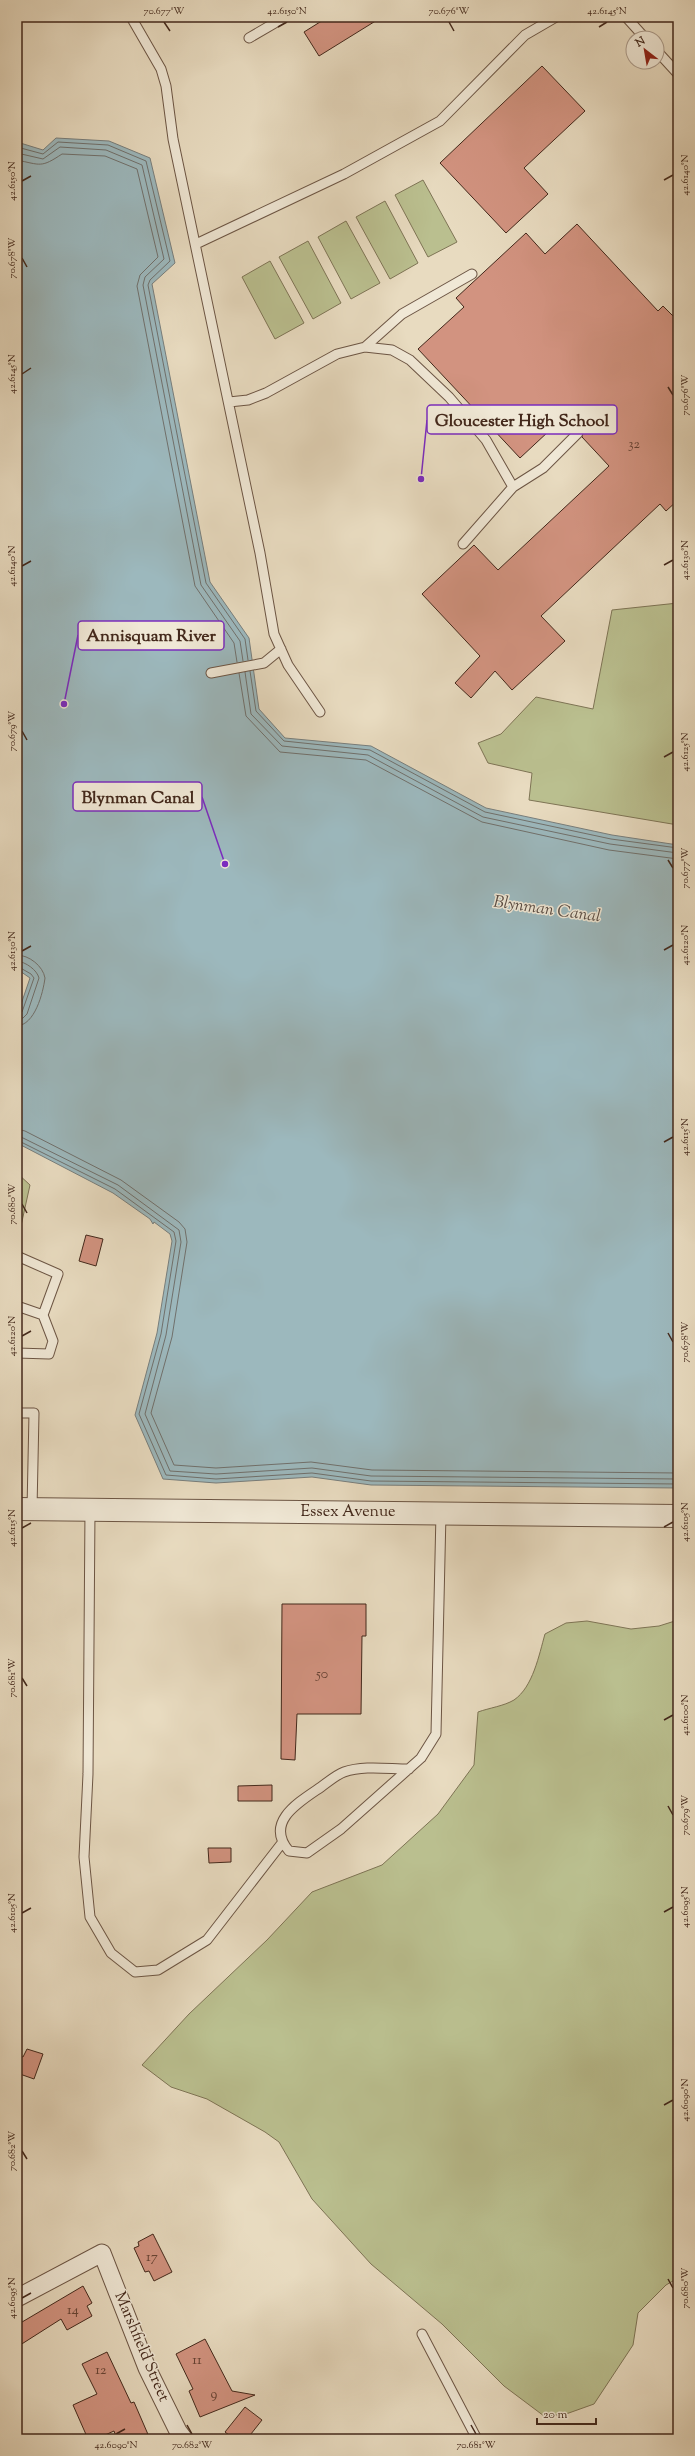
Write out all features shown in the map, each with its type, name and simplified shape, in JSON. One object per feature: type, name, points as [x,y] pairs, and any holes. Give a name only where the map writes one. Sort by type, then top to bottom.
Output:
[{"type":"street","name":"Essex Avenue","points":[[25,1509],[678,1516]]},
{"type":"street","name":"Marshfield Street","points":[[17,2298],[102,2253],[147,2368],[178,2431],[184,2439]]},
{"type":"lane","points":[[131,17],[161,69],[166,86],[173,139],[260,553],[274,634],[288,665],[320,712]]},
{"type":"lane","points":[[249,38],[285,17]]},
{"type":"lane","points":[[196,244],[337,178],[440,121],[525,35],[556,17]]},
{"type":"lane","points":[[626,17],[638,30]]},
{"type":"lane","points":[[665,60],[678,74]]},
{"type":"lane","points":[[365,347],[402,314],[472,274]]},
{"type":"lane","points":[[229,402],[248,400],[266,394],[337,354],[365,347],[392,350],[410,360],[449,398],[486,440],[513,487]]},
{"type":"lane","points":[[463,544],[513,487],[543,468],[578,433]]},
{"type":"lane","points":[[211,673],[264,663],[281,649]]},
{"type":"lane","points":[[17,1256],[58,1274],[44,1314],[53,1341],[49,1354],[17,1353]]},
{"type":"lane","points":[[17,1306],[44,1314]]},
{"type":"lane","points":[[17,1413],[34,1413],[25,1509]]},
{"type":"lane","points":[[90,1510],[88,1774],[84,1857],[90,1917],[110,1953],[135,1972],[158,1970],[207,1940],[282,1843]]},
{"type":"lane","points":[[409,1769],[361,1768],[344,1772],[290,1810],[280,1827],[282,1843],[289,1851],[307,1853],[341,1829],[409,1769],[421,1758],[436,1734],[441,1513]]},
{"type":"lane","points":[[422,2334],[477,2439]]},
{"type":"green space","points":[[423,180],[457,242],[428,257],[395,195]]},
{"type":"green space","points":[[385,201],[418,263],[390,279],[356,217]]},
{"type":"green space","points":[[346,221],[380,283],[351,299],[318,237]]},
{"type":"green space","points":[[308,241],[341,303],[313,319],[279,257]]},
{"type":"green space","points":[[270,261],[304,323],[275,339],[242,277]]},
{"type":"green space","points":[[678,603],[678,825],[529,800],[532,773],[488,763],[478,743],[501,734],[536,697],[593,709],[612,610]]},
{"type":"green space","points":[[17,1173],[30,1185],[17,1244]]},
{"type":"green space","points":[[678,1620],[678,2278],[666,2285],[638,2313],[633,2345],[594,2404],[566,2414],[544,2416],[504,2386],[442,2324],[371,2264],[312,2199],[279,2142],[265,2132],[207,2099],[171,2087],[142,2065],[189,2014],[267,1940],[312,1892],[382,1865],[438,1814],[474,1765],[478,1712],[510,1702],[521,1694],[531,1679],[538,1661],[545,1634],[566,1623],[587,1621],[631,1629],[659,1626]]},
{"type":"water","points":[[56,138],[109,141],[150,158],[175,263],[152,284],[210,582],[249,638],[259,709],[285,738],[371,746],[486,808],[612,835],[678,845],[678,1488],[371,1485],[312,1477],[216,1483],[163,1479],[135,1415],[157,1333],[172,1241],[170,1234],[154,1222],[153,1224],[150,1219],[113,1193],[17,1143],[17,1016],[30,978],[17,969],[17,142],[43,150]]},
{"type":"building","points":[[328,17],[382,17],[319,56],[304,32]]},
{"type":"building","points":[[542,66],[585,111],[524,168],[548,194],[506,233],[440,163]]},
{"type":"building","points":[[577,224],[658,311],[663,306],[678,321],[678,500],[666,511],[660,504],[541,616],[565,641],[512,690],[495,671],[471,698],[455,683],[480,656],[422,594],[474,545],[498,570],[609,466],[582,437],[582,429],[574,428],[564,417],[520,458],[418,349],[464,307],[456,298],[526,233],[545,254]]},
{"type":"building","points":[[86,1235],[103,1239],[96,1266],[79,1261]]},
{"type":"building","points":[[282,1604],[366,1604],[366,1636],[362,1636],[361,1714],[297,1714],[295,1760],[281,1759]]},
{"type":"building","points":[[272,1785],[272,1801],[238,1801],[238,1786]]},
{"type":"building","points":[[208,1848],[231,1848],[231,1862],[209,1863]]},
{"type":"building","points":[[27,2049],[43,2054],[34,2079],[17,2073],[17,2055],[23,2057]]},
{"type":"building","points":[[153,2234],[172,2272],[154,2281],[149,2271],[145,2272],[134,2248],[139,2246],[138,2242]]},
{"type":"building","points":[[83,2286],[92,2303],[87,2306],[92,2316],[67,2330],[61,2319],[17,2347],[17,2325]]},
{"type":"building","points":[[205,2339],[232,2391],[255,2395],[200,2417],[189,2391],[193,2389],[176,2354]]},
{"type":"building","points":[[107,2352],[131,2403],[134,2402],[150,2439],[117,2439],[114,2431],[96,2439],[88,2439],[73,2405],[97,2394],[82,2364]]},
{"type":"building","points":[[245,2407],[262,2420],[247,2439],[234,2439],[225,2432]]},
{"type":"place","name":"Gloucester High School","points":[[421,479]]},
{"type":"place","name":"Annisquam River","points":[[64,704]]},
{"type":"place","name":"Blynman Canal","points":[[225,864]]}]
